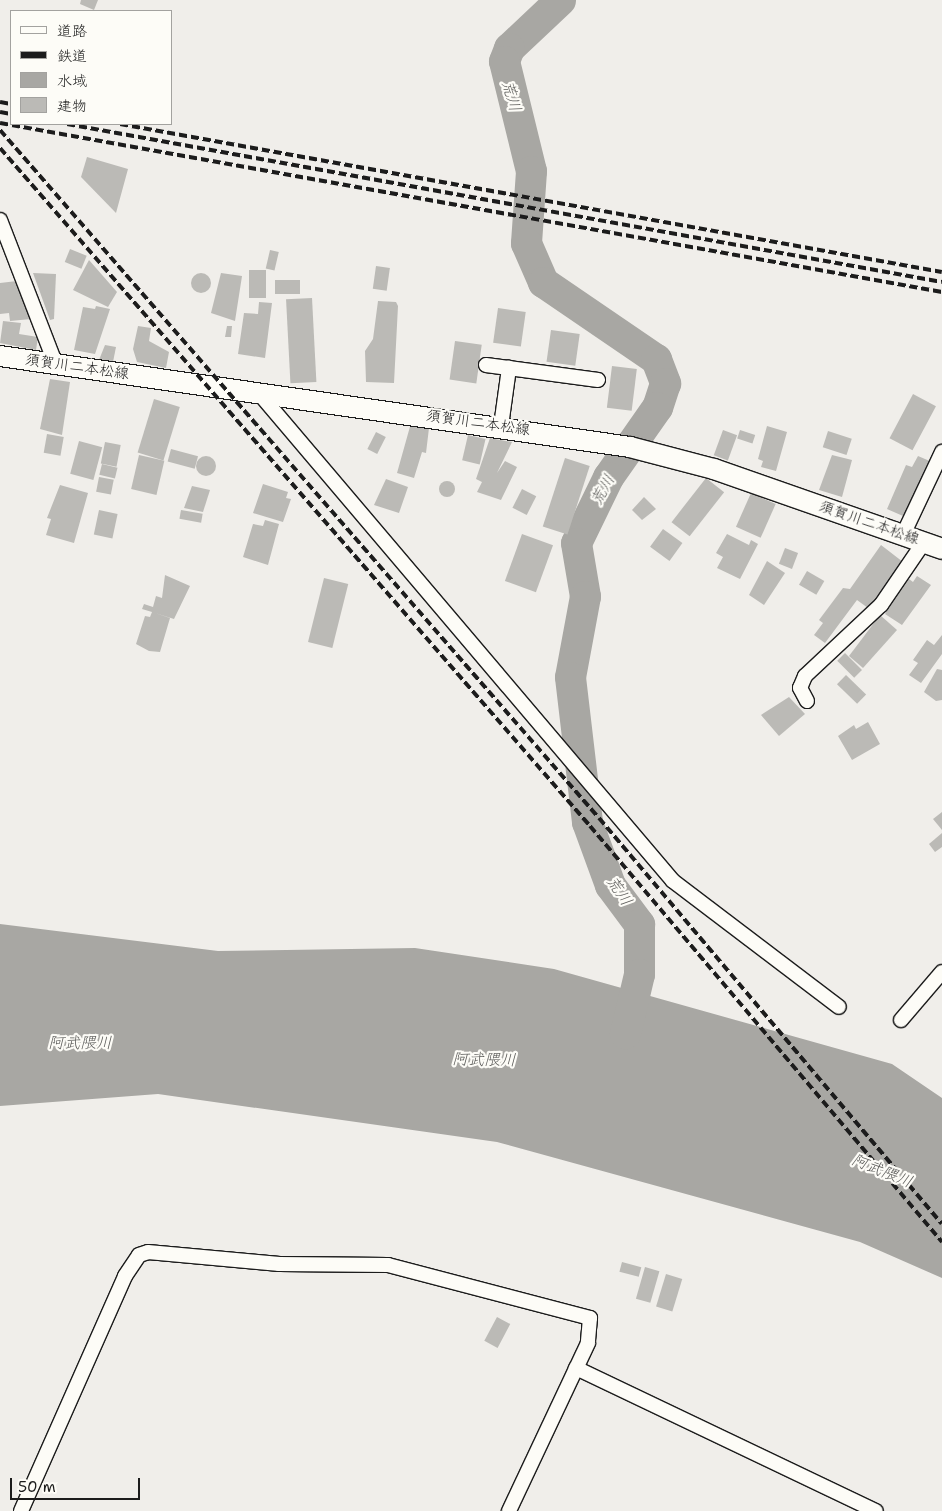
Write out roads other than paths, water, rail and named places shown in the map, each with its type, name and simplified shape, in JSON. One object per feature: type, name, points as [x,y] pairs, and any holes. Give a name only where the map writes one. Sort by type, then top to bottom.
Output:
[{"type":"main road","name":"須賀川二本松線","points":[[0,356],[56,365],[257,390],[501,426],[630,448],[714,469],[933,545]]},
{"type":"street","points":[[0,220],[56,365]]},
{"type":"street","points":[[486,364],[598,380]]},
{"type":"street","points":[[501,426],[509,368]]},
{"type":"street","points":[[257,390],[673,881],[839,1007]]},
{"type":"street","points":[[903,535],[942,452]]},
{"type":"street","points":[[807,701],[800,688],[805,676],[881,605],[933,545]]},
{"type":"street","points":[[901,1020],[942,972]]},
{"type":"street","points":[[21,1511],[125,1276],[139,1255],[148,1252],[279,1264],[376,1263],[590,1318],[592,1335],[508,1511]]},
{"type":"street","points":[[576,1368],[876,1511]]},
{"type":"water","name":"阿武隈川","points":[[0,924],[218,951],[415,948],[554,969],[892,1064],[942,1098],[942,1278],[860,1242],[497,1142],[158,1094],[0,1106]]},
{"type":"waterway","name":"荒川","points":[[560,0],[509,48],[504,61],[531,171],[526,243],[543,282],[656,359],[665,383],[657,407],[608,477],[576,543],[585,596],[570,677],[587,822],[610,885],[639,924],[639,974],[625,1033]]},
{"type":"railway","points":[[0,102],[10,104]]},
{"type":"railway","points":[[0,112],[10,114]]},
{"type":"railway","points":[[0,123],[10,125]]},
{"type":"railway","points":[[11,125],[942,292]]},
{"type":"railway","points":[[73,125],[942,282]]},
{"type":"railway","points":[[126,125],[942,272]]},
{"type":"railway","points":[[0,130],[599,818],[942,1224]]},
{"type":"railway","points":[[0,148],[590,826],[942,1242]]}]
